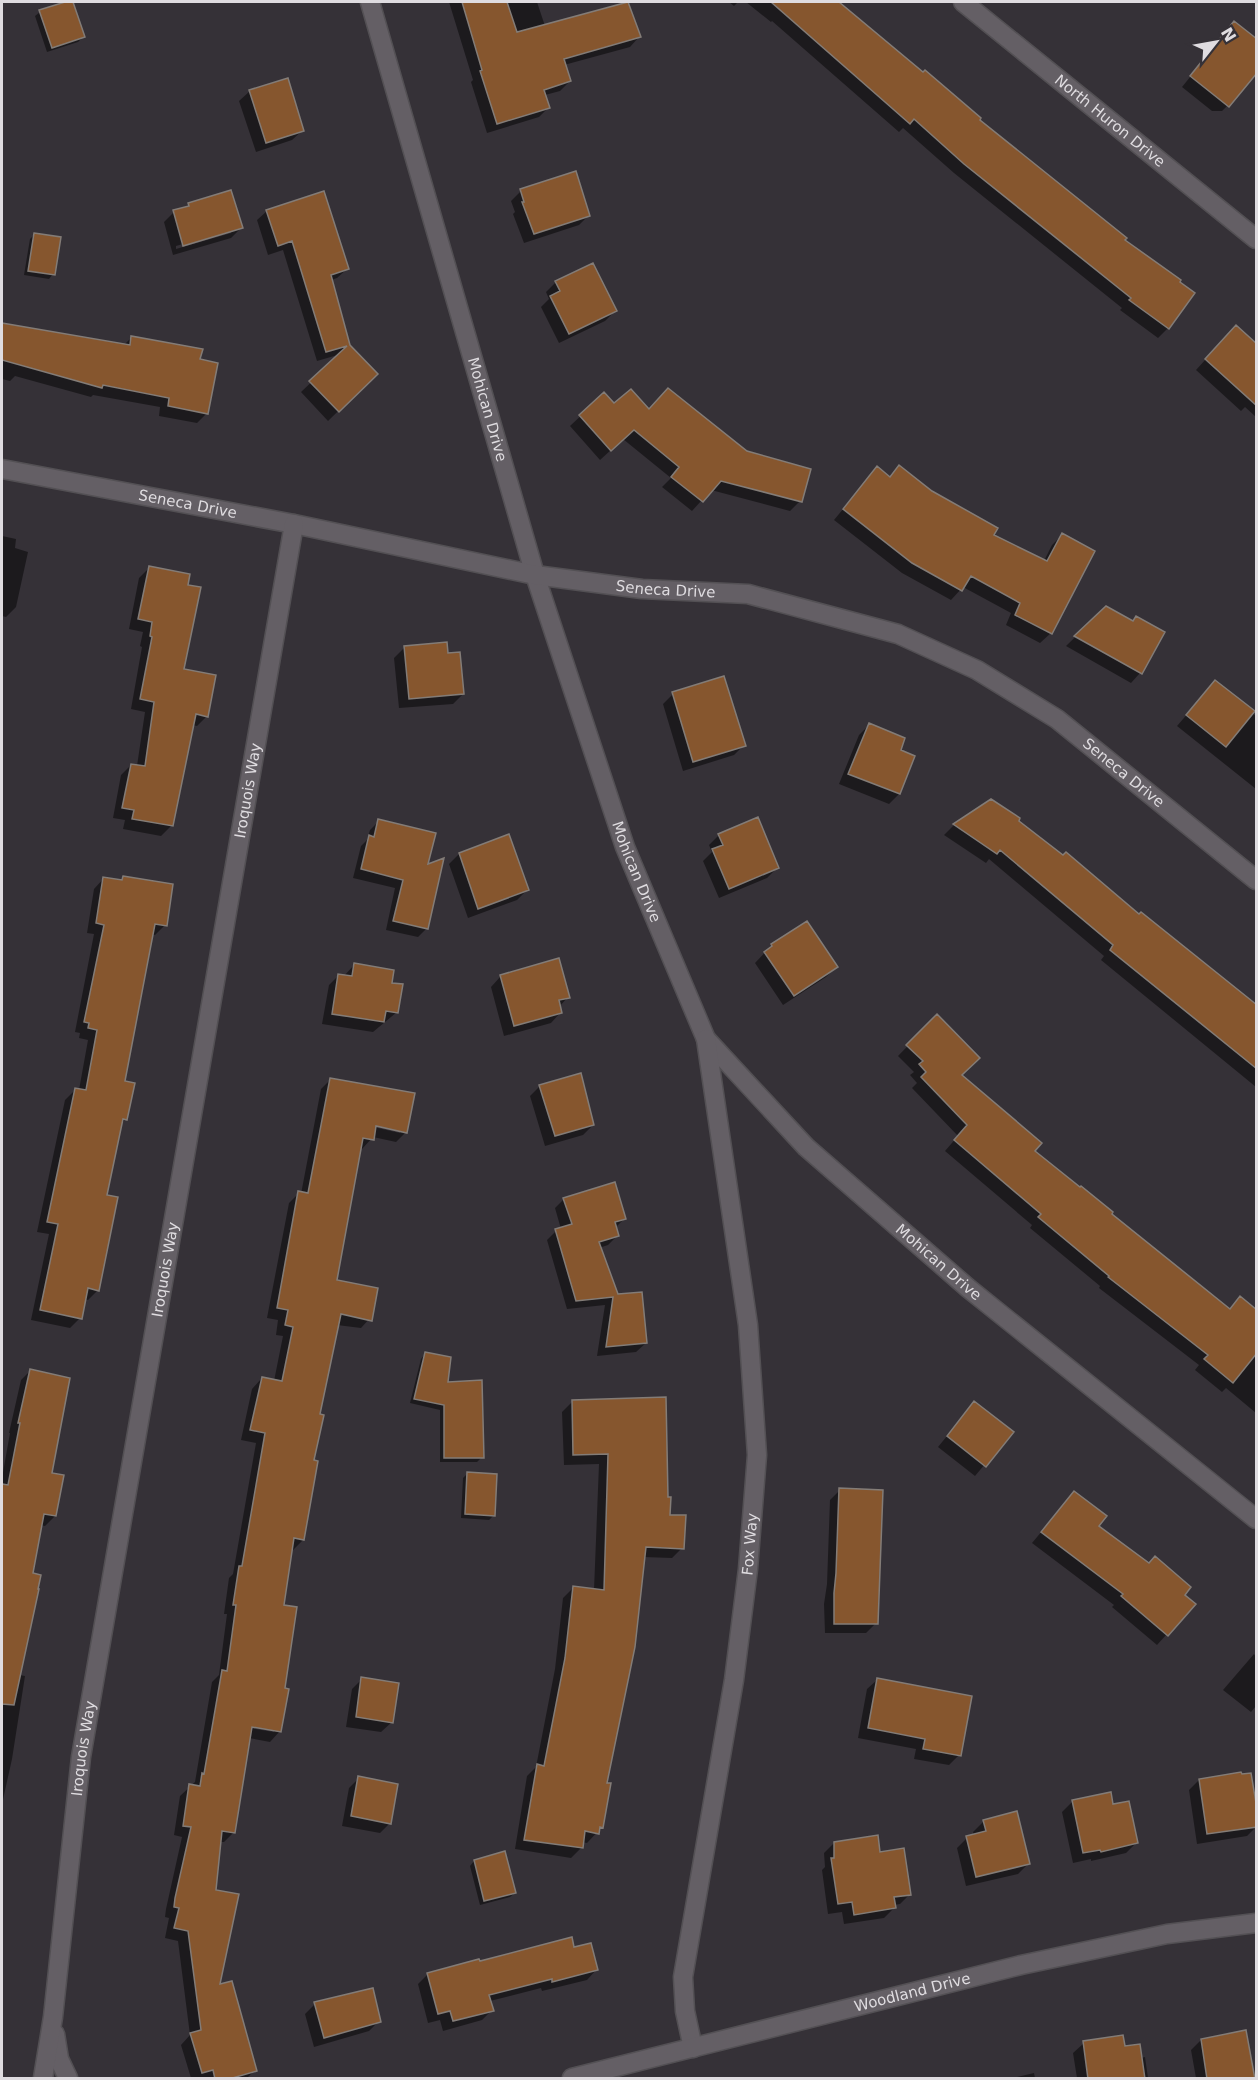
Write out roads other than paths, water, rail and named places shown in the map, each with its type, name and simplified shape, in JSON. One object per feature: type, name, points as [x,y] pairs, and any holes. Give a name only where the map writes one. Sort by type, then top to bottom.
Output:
[{"type":"street","name":"Mohican Drive","points":[[370,2],[535,575],[625,846],[706,1039],[806,1148],[968,1288],[1257,1519]]},
{"type":"street","name":"North Huron Drive","points":[[963,2],[1257,239]]},
{"type":"street","name":"Seneca Drive","points":[[2,469],[294,524],[535,575],[642,589],[748,594],[898,634],[976,670],[1057,719],[1257,880]]},
{"type":"street","name":"Iroquois Way","points":[[43,2079],[53,2018],[83,1746],[294,524]]},
{"type":"street","name":"Fox Way","points":[[693,2048],[685,2011],[683,1977],[734,1680],[748,1569],[757,1455],[748,1325],[706,1039]]},
{"type":"street","name":"Woodland Drive","points":[[572,2079],[1021,1965],[1167,1934],[1257,1923]]},
{"type":"street","name":"Iroquois Way","points":[[53,2018],[59,2059],[68,2079]]}]
